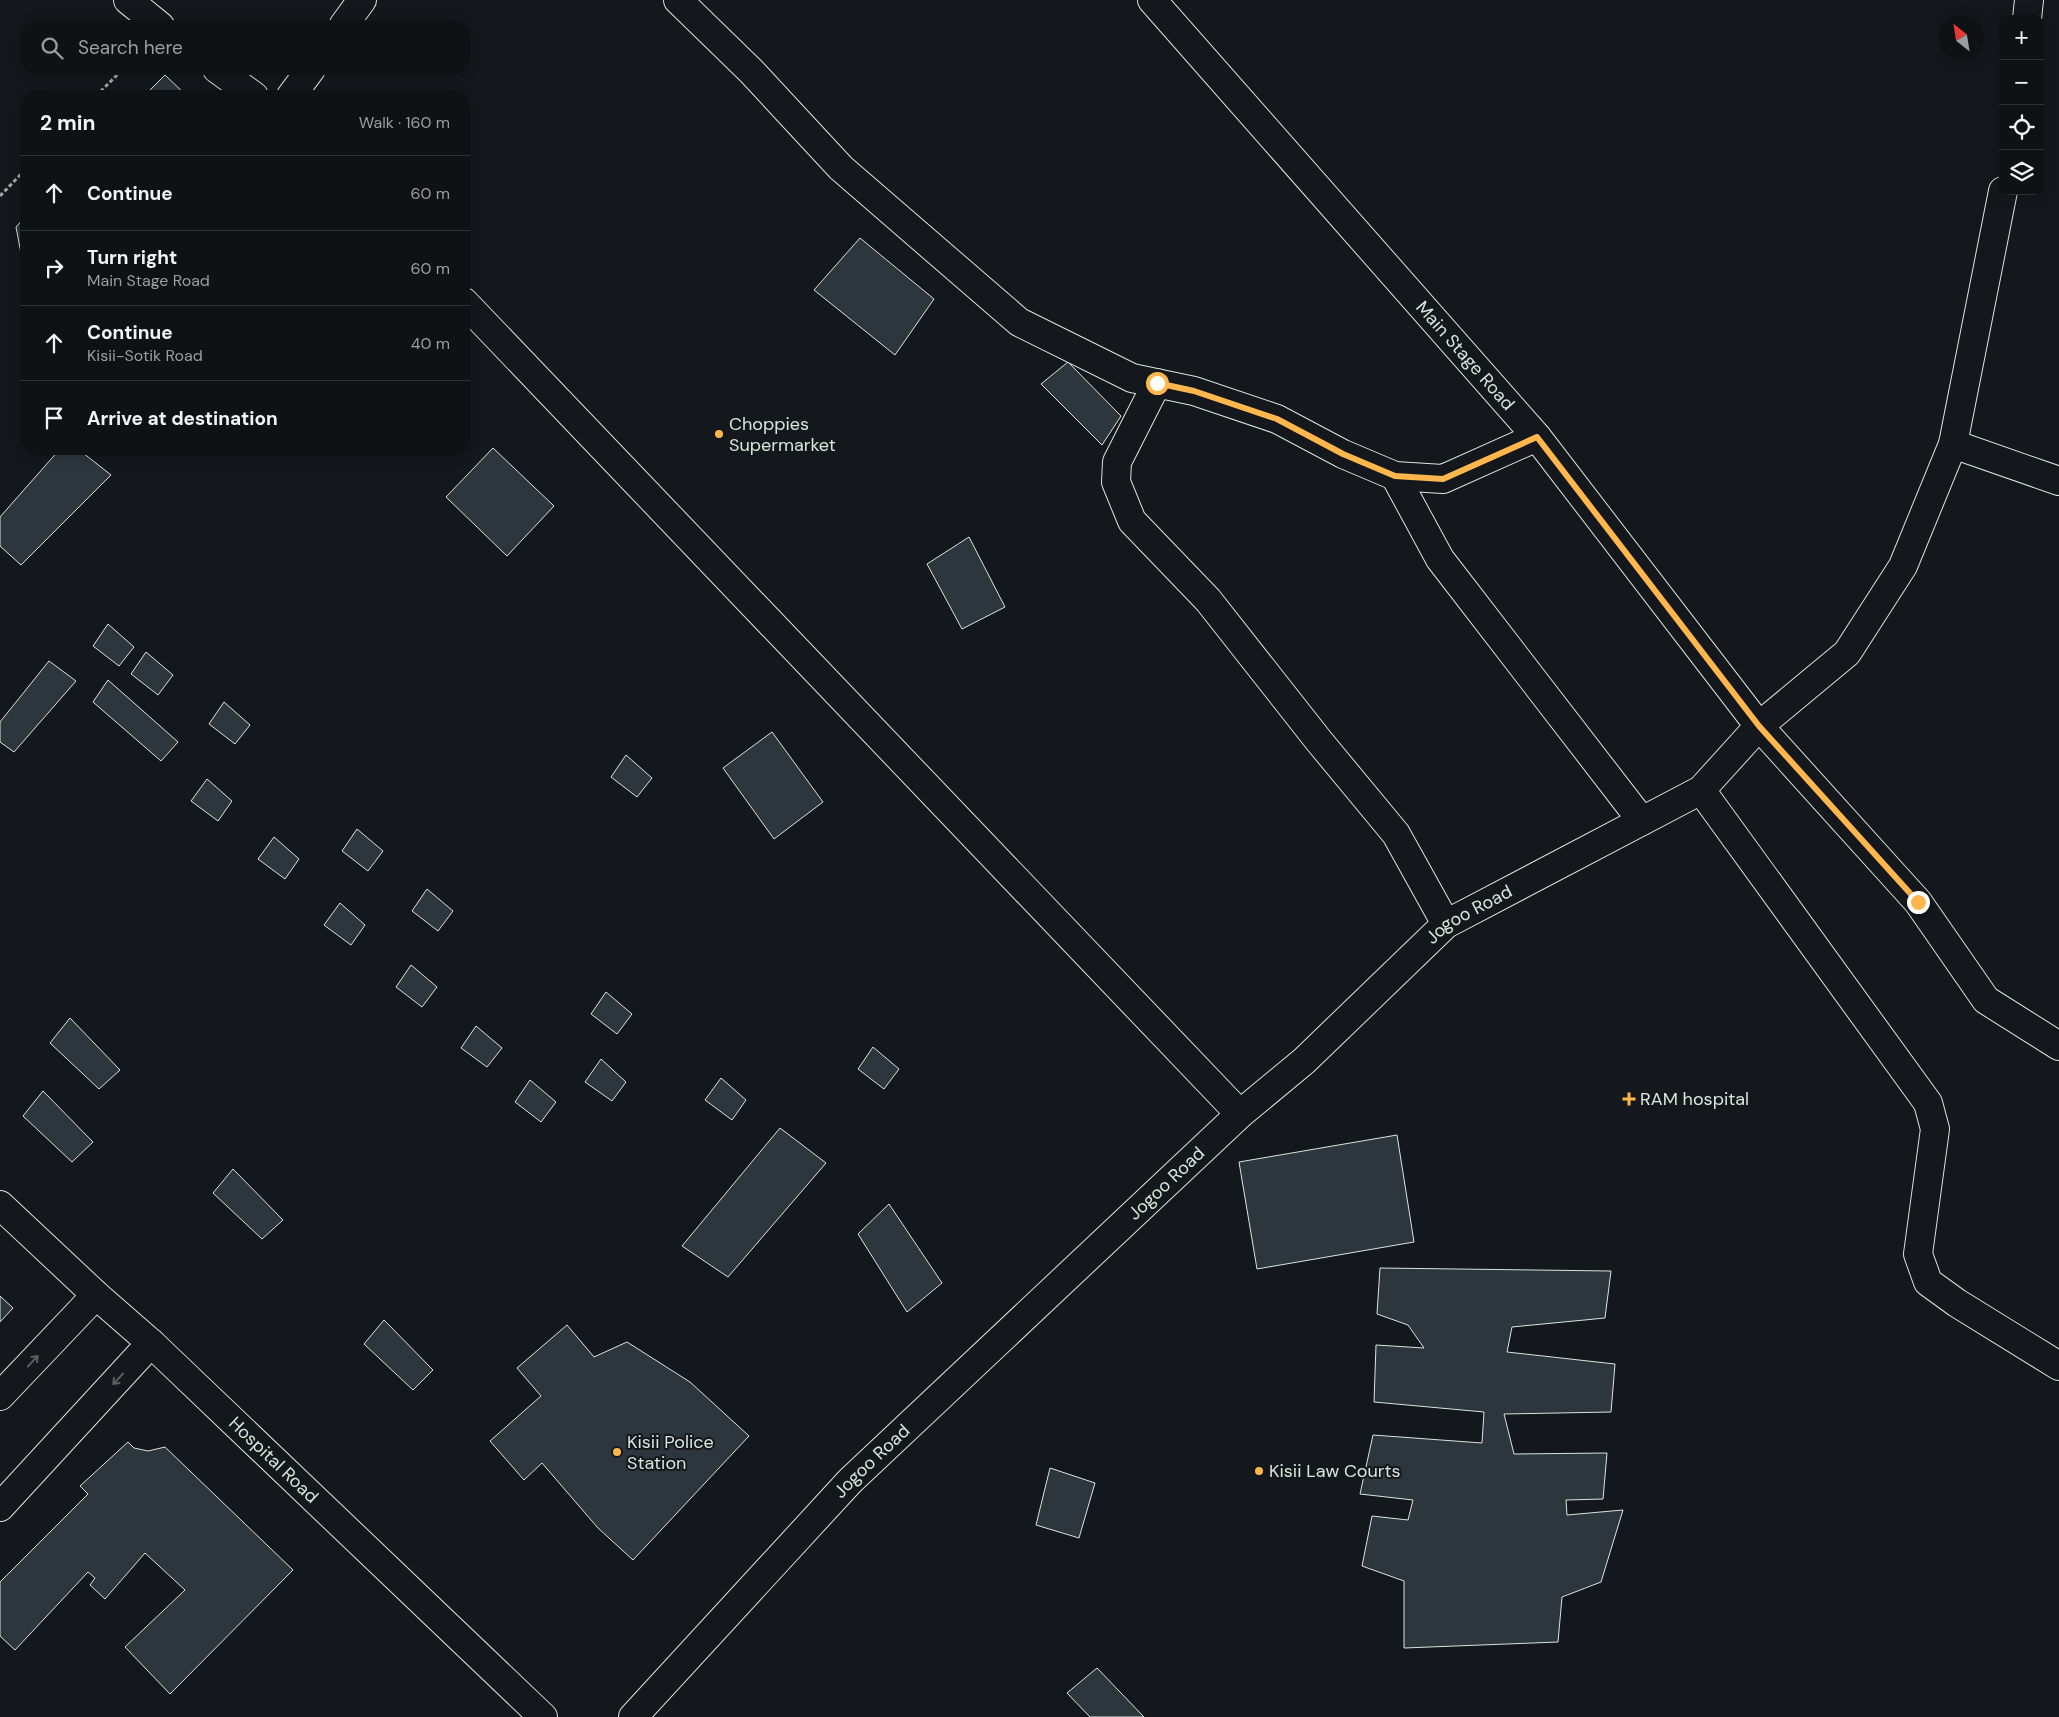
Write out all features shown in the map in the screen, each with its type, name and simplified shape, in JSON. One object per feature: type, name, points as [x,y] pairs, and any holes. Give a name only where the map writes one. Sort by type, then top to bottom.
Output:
[{"type":"street","points":[[128,0],[153,20]]},
{"type":"street","points":[[347,20],[362,0]]},
{"type":"street","points":[[678,0],[751,72],[840,168],[1019,322],[1132,378],[1194,391],[1277,419],[1343,454],[1395,476],[1443,479],[1537,437]]},
{"type":"street","name":"Main Stage Road","points":[[1152,0],[1537,437],[1759,726],[1918,902],[1986,1000],[2059,1046]]},
{"type":"street","points":[[2027,15],[2029,0]]},
{"type":"street","points":[[225,75],[246,90]]},
{"type":"street","points":[[295,90],[307,75]]},
{"type":"street","name":"Jogoo Road","points":[[633,1717],[850,1481],[1240,1114],[1304,1061],[1446,924],[1701,790],[1759,726],[1847,653],[1903,566],[1953,444],[2002,195]]},
{"type":"street","points":[[470,308],[1240,1114]]},
{"type":"street","points":[[1157,383],[1117,462],[1116,482],[1132,521],[1208,600],[1318,740],[1396,834],[1446,924]]},
{"type":"street","points":[[1953,444],[2059,481]]},
{"type":"street","points":[[1395,476],[1440,559],[1642,821]]},
{"type":"street","points":[[1701,790],[1928,1103],[1934,1129],[1918,1254],[1928,1282],[1957,1303],[2059,1366]]},
{"type":"street","name":"Hospital Road","points":[[0,1205],[96,1295],[151,1343],[543,1717]]},
{"type":"street","points":[[0,1396],[96,1295]]},
{"type":"street","points":[[0,1507],[151,1343]]},
{"type":"path","points":[[102,90],[117,75]]},
{"type":"path","points":[[0,196],[20,175]]},
{"type":"building","points":[[165,75],[181,90],[150,90]]},
{"type":"building","points":[[20,223],[20,248],[16,227]]},
{"type":"building","points":[[860,238],[934,299],[895,355],[814,290]]},
{"type":"building","points":[[1068,362],[1121,416],[1102,445],[1041,384]]},
{"type":"building","points":[[493,448],[554,506],[507,556],[446,497]]},
{"type":"building","points":[[55,455],[86,455],[111,475],[21,565],[0,546],[0,517]]},
{"type":"building","points":[[969,537],[1005,607],[962,629],[927,564]]},
{"type":"building","points":[[108,624],[134,647],[119,666],[93,646]]},
{"type":"building","points":[[146,652],[173,675],[158,695],[131,674]]},
{"type":"building","points":[[49,661],[76,681],[14,752],[0,742],[0,722]]},
{"type":"building","points":[[108,680],[178,742],[161,761],[93,702]]},
{"type":"building","points":[[224,702],[250,725],[235,744],[209,724]]},
{"type":"building","points":[[772,732],[823,802],[774,839],[723,768]]},
{"type":"building","points":[[626,755],[652,778],[637,797],[611,777]]},
{"type":"building","points":[[207,779],[232,801],[218,821],[191,801]]},
{"type":"building","points":[[357,829],[383,851],[368,871],[342,851]]},
{"type":"building","points":[[274,837],[299,859],[285,879],[258,859]]},
{"type":"building","points":[[427,889],[453,911],[438,931],[412,911]]},
{"type":"building","points":[[340,903],[365,925],[351,945],[324,925]]},
{"type":"building","points":[[411,965],[437,987],[422,1007],[396,987]]},
{"type":"building","points":[[606,992],[632,1014],[617,1034],[591,1014]]},
{"type":"building","points":[[70,1018],[120,1070],[99,1089],[50,1043]]},
{"type":"building","points":[[476,1026],[502,1048],[487,1067],[461,1048]]},
{"type":"building","points":[[873,1047],[899,1069],[884,1089],[858,1069]]},
{"type":"building","points":[[601,1059],[626,1082],[612,1101],[585,1082]]},
{"type":"building","points":[[721,1078],[746,1100],[732,1120],[705,1100]]},
{"type":"building","points":[[530,1080],[556,1102],[541,1122],[515,1102]]},
{"type":"building","points":[[43,1091],[93,1142],[72,1162],[23,1116]]},
{"type":"building","points":[[780,1128],[826,1163],[728,1277],[682,1246]]},
{"type":"building","points":[[1397,1135],[1414,1242],[1257,1269],[1239,1162]]},
{"type":"building","points":[[233,1169],[283,1220],[262,1239],[213,1193]]},
{"type":"building","points":[[889,1204],[942,1283],[907,1312],[858,1234]]},
{"type":"building","points":[[1380,1268],[1611,1271],[1605,1318],[1512,1327],[1507,1352],[1615,1364],[1611,1412],[1504,1414],[1514,1454],[1607,1453],[1603,1499],[1566,1500],[1567,1515],[1623,1510],[1601,1582],[1562,1597],[1558,1642],[1404,1648],[1404,1581],[1362,1566],[1372,1516],[1408,1520],[1413,1500],[1360,1494],[1373,1435],[1482,1443],[1484,1412],[1374,1402],[1376,1345],[1424,1348],[1408,1325],[1377,1314]]},
{"type":"building","points":[[0,1296],[13,1308],[0,1322]]},
{"type":"building","points":[[384,1320],[433,1370],[413,1390],[364,1344]]},
{"type":"building","name":"Kisii Police Station","points":[[567,1325],[594,1357],[627,1342],[690,1382],[749,1436],[633,1560],[598,1528],[542,1463],[524,1480],[490,1441],[541,1396],[517,1368]]},
{"type":"building","points":[[128,1442],[134,1448],[148,1451],[165,1447],[293,1570],[170,1694],[125,1647],[185,1590],[145,1553],[105,1599],[90,1585],[95,1578],[88,1572],[15,1650],[0,1636],[0,1582],[88,1494],[80,1486]]},
{"type":"building","points":[[1050,1468],[1095,1483],[1079,1538],[1036,1525]]},
{"type":"building","points":[[1097,1668],[1144,1717],[1090,1717],[1067,1693]]},
{"type":"place","name":"Choppies Supermarket","points":[[719,434]]},
{"type":"place","name":"RAM hospital","points":[[1629,1099]]},
{"type":"place","name":"Kisii Police Station","points":[[617,1452]]},
{"type":"place","name":"Kisii Law Courts","points":[[1259,1471]]},
{"type":"route","points":[[1157,383],[1194,391],[1277,419],[1343,454],[1395,476],[1443,479],[1537,437],[1759,726],[1918,902]]}]
